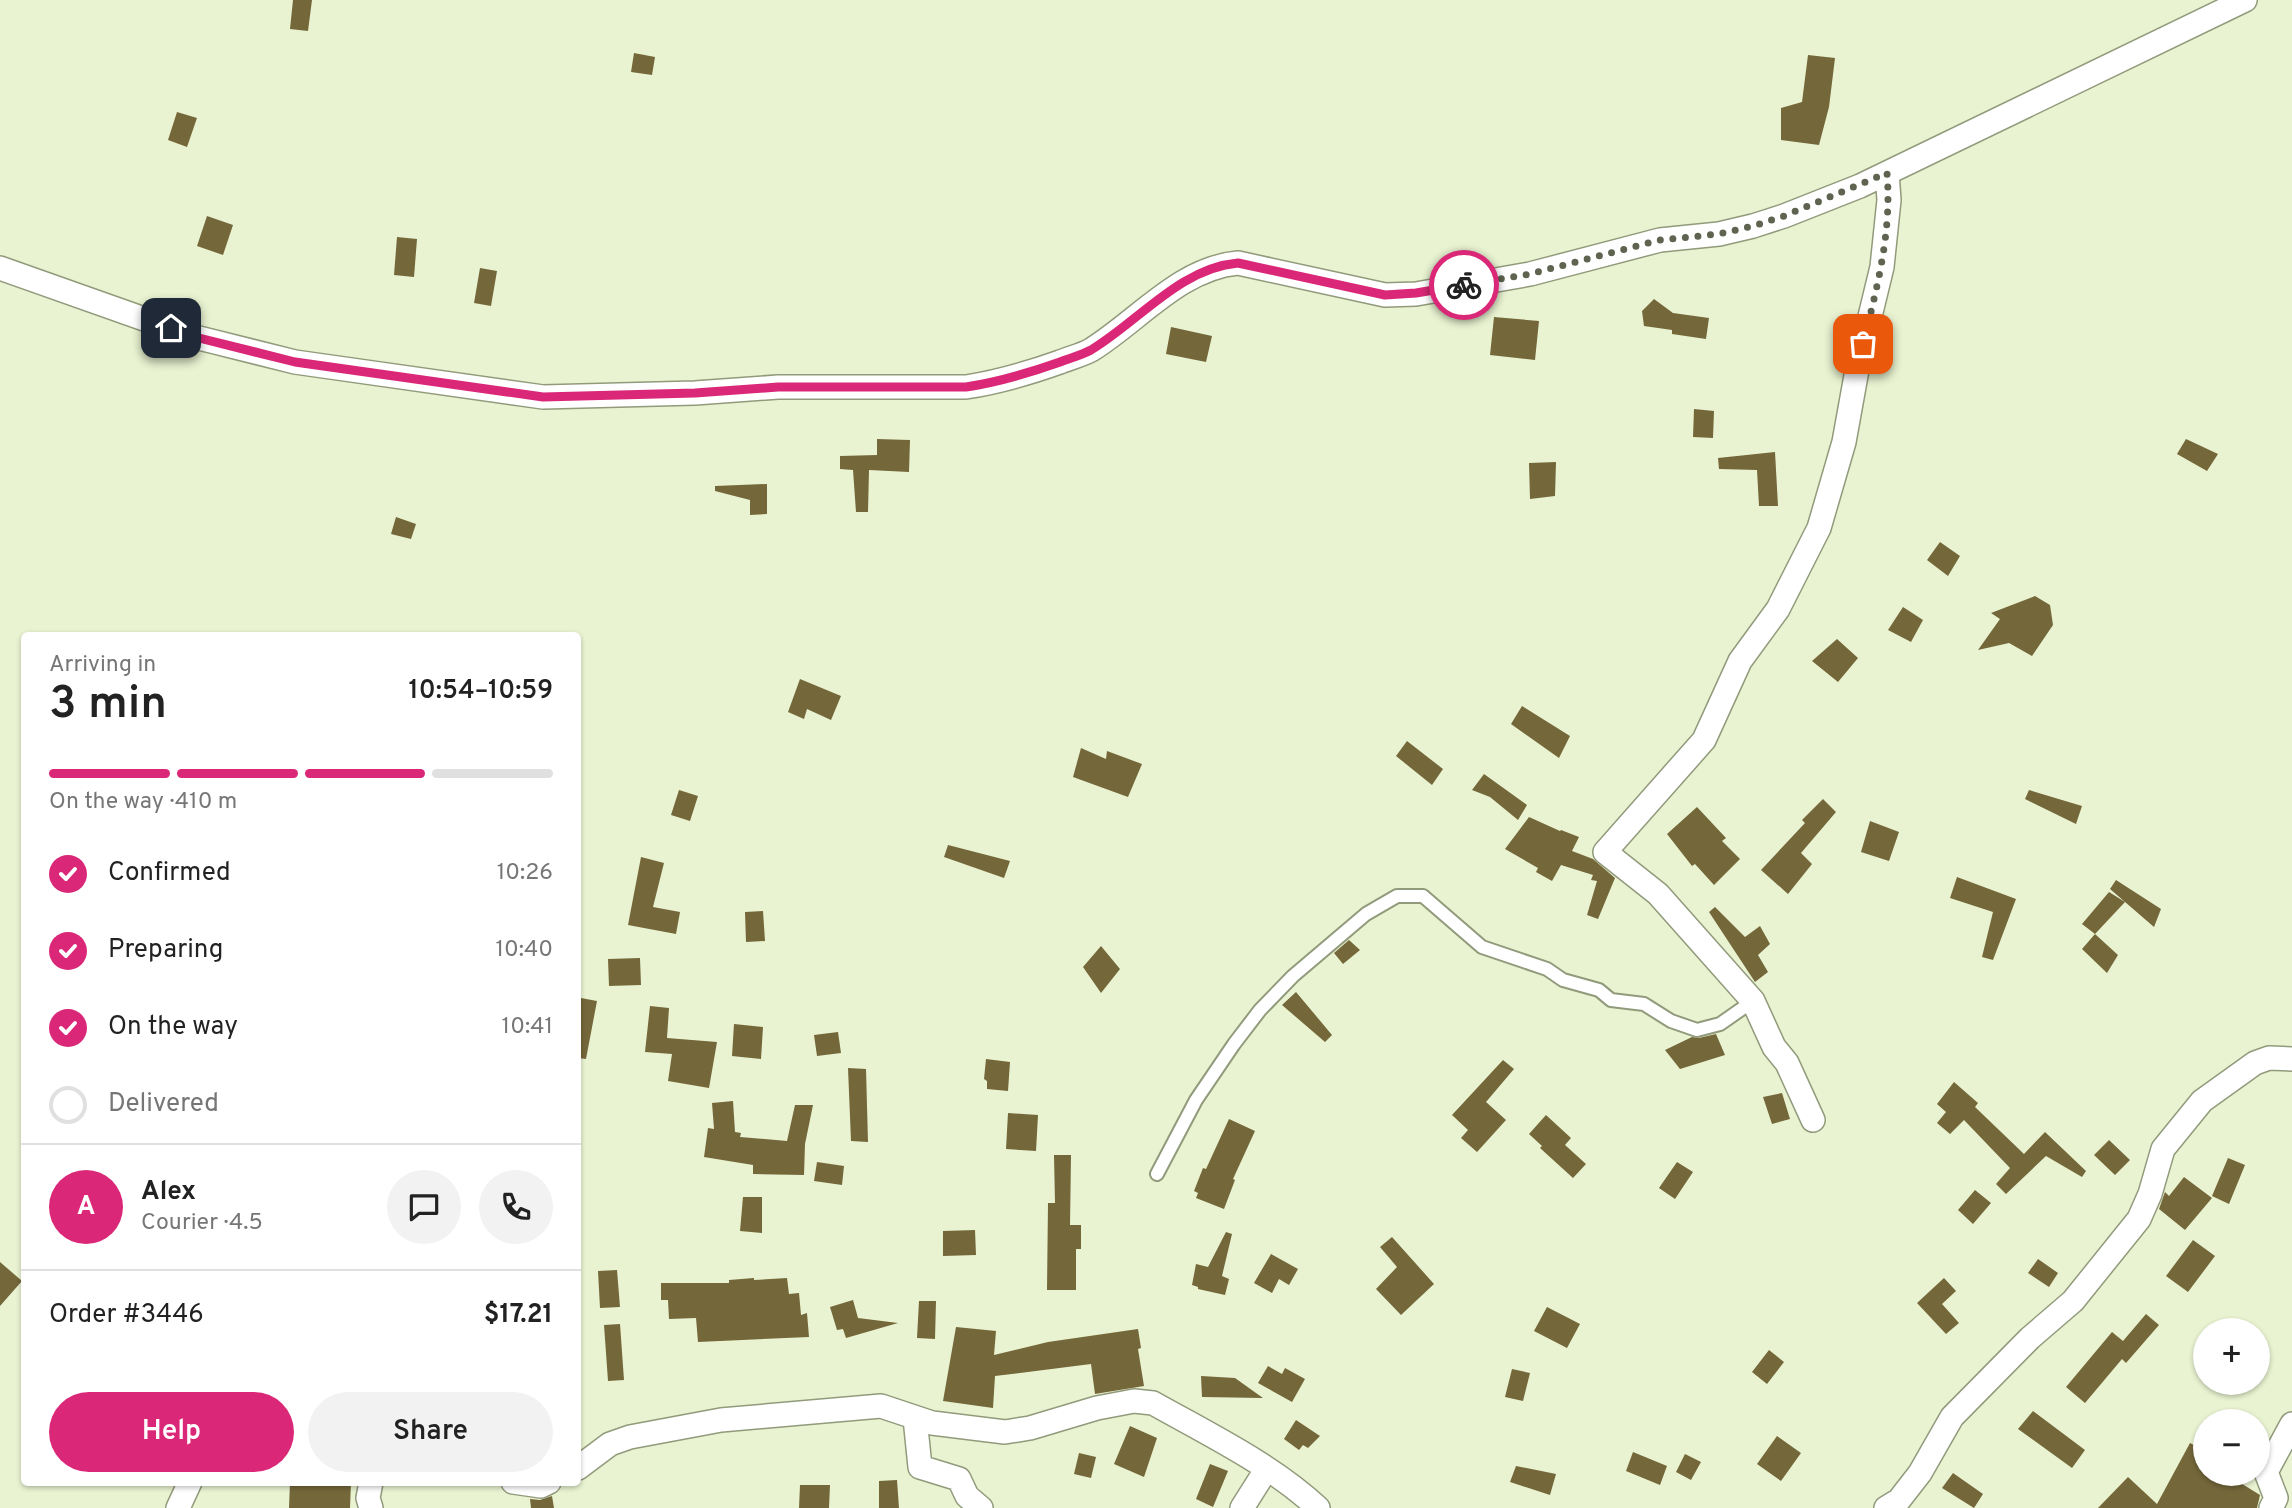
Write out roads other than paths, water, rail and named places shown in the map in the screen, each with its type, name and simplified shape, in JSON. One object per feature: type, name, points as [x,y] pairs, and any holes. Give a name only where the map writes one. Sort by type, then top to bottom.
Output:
[{"type":"street","points":[[0,268],[195,337],[295,362],[543,397],[695,393],[778,387],[966,387],[997,383],[1087,352],[1120,331],[1172,289],[1226,264],[1238,263],[1385,295],[1416,293],[1530,274],[1660,240],[1719,234],[1753,226],[1784,216],[1887,173],[2245,0]]},
{"type":"street","points":[[1813,1120],[1787,1063],[1773,1046],[1753,1000],[1658,894],[1605,852],[1704,740],[1740,661],[1778,609],[1819,528],[1844,442],[1857,370],[1882,267],[1889,200],[1887,173]]},
{"type":"street","points":[[1886,1508],[1899,1500],[1920,1473],[1952,1417],[2030,1338],[2073,1301],[2139,1219],[2164,1149],[2202,1101],[2255,1063],[2269,1058],[2292,1059]]},
{"type":"street","points":[[581,1466],[610,1444],[630,1437],[721,1420],[881,1406],[932,1423],[1005,1432],[1030,1428],[1097,1408],[1144,1401],[1153,1403],[1248,1455],[1318,1508]]},
{"type":"street","points":[[915,1418],[920,1467],[959,1479],[967,1496],[981,1508]]},
{"type":"street","points":[[2272,1508],[2276,1498],[2266,1472],[2292,1423]]},
{"type":"street","points":[[1242,1508],[1266,1470]]},
{"type":"street","points":[[178,1508],[188,1486]]},
{"type":"street","points":[[370,1486],[371,1508]]},
{"type":"lane","points":[[1157,1174],[1196,1100],[1260,1010],[1293,976],[1366,914],[1397,896],[1423,896],[1482,947],[1547,969],[1563,980],[1599,990],[1611,1000],[1644,1004],[1671,1021],[1697,1030],[1720,1024],[1753,1000]]}]
